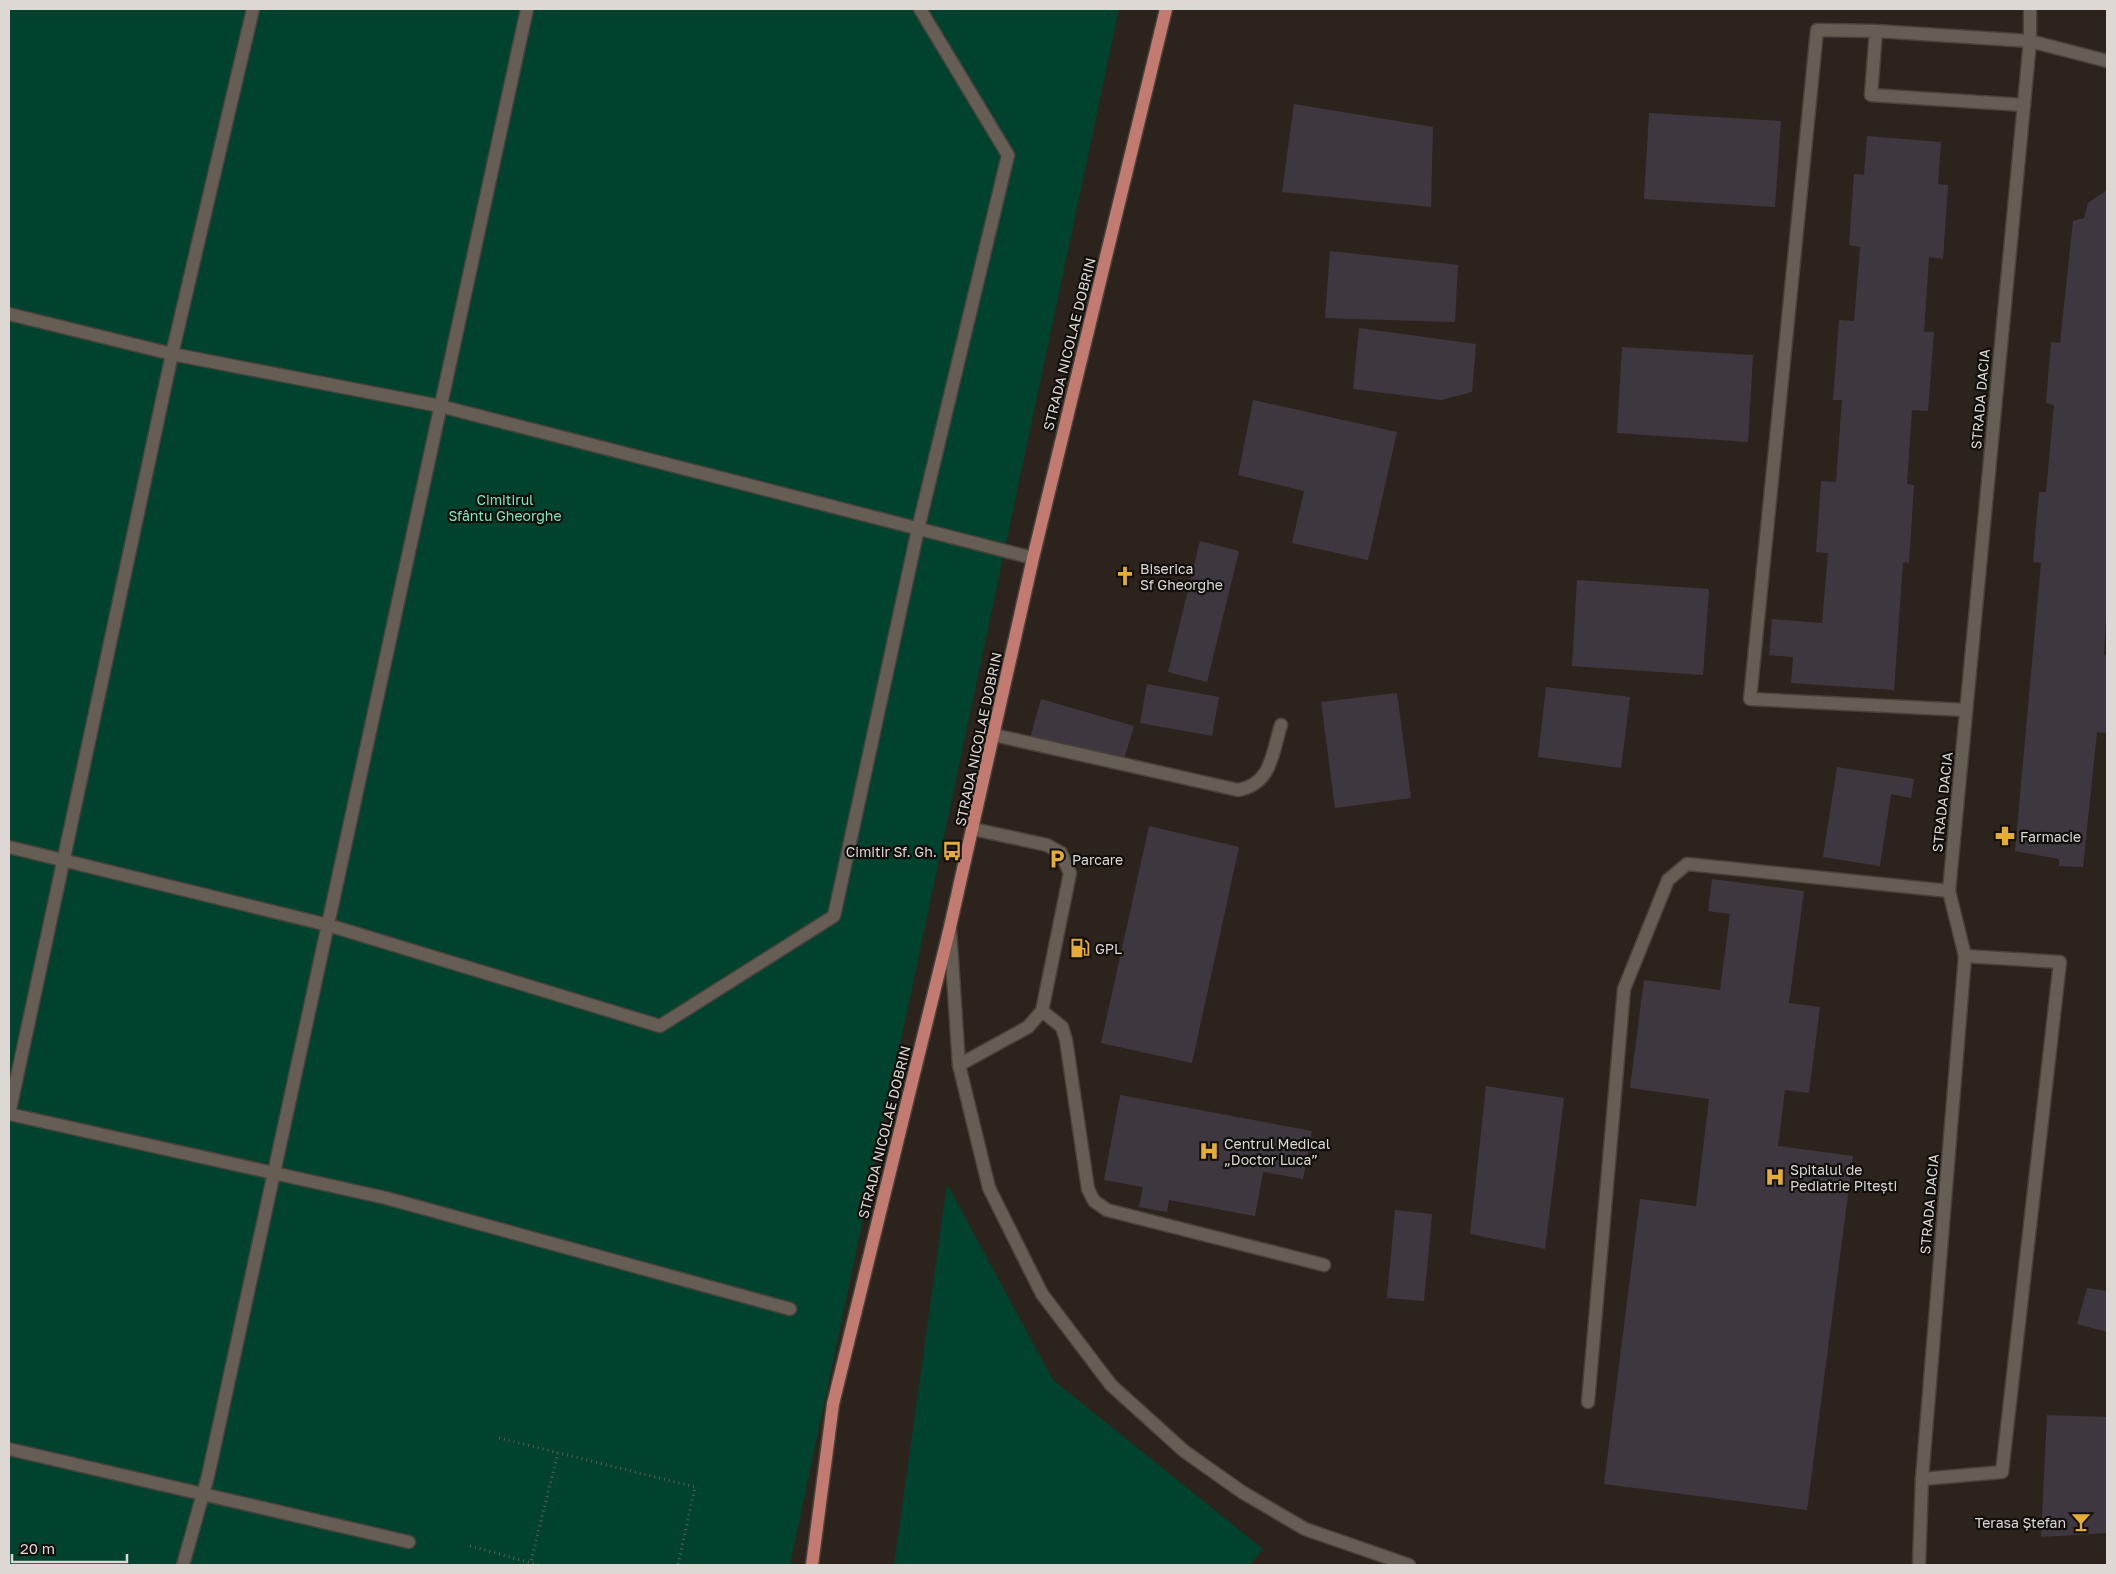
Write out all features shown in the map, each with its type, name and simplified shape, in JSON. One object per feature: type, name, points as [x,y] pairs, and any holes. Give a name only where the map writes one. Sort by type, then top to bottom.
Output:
[{"type":"main road","name":"STRADA NICOLAE DOBRIN","points":[[812,1565],[833,1404],[974,829],[1033,558],[1166,9]]},
{"type":"street","points":[[253,9],[172,354],[9,1114],[386,1198],[790,1309]]},
{"type":"street","points":[[183,1565],[203,1495],[527,9]]},
{"type":"street","points":[[9,847],[328,925],[660,1026],[834,916],[918,529],[1008,155],[920,9]]},
{"type":"street","name":"STRADA DACIA","points":[[1919,1565],[1922,1479],[1965,956],[1948,891],[2030,42],[2030,9]]},
{"type":"street","points":[[1966,710],[1750,698],[1817,30],[1876,31],[2030,42],[2107,61]]},
{"type":"street","points":[[1876,31],[1871,94],[2024,105]]},
{"type":"street","points":[[9,314],[172,354],[440,406],[1033,558]]},
{"type":"street","points":[[994,735],[1238,790],[1252,788],[1266,776],[1281,724]]},
{"type":"street","points":[[959,1065],[1028,1027],[1042,1011],[1070,873],[1061,853],[1047,845],[974,829]]},
{"type":"street","points":[[1588,1402],[1624,989],[1668,880],[1687,864],[1948,891]]},
{"type":"street","points":[[950,927],[959,1065],[989,1188],[1042,1294],[1111,1385],[1184,1452],[1242,1492],[1305,1529],[1409,1565]]},
{"type":"street","points":[[1922,1479],[2002,1472],[2060,962],[1965,956]]},
{"type":"street","points":[[1042,1011],[1062,1027],[1066,1040],[1088,1188],[1094,1201],[1107,1210],[1324,1265]]},
{"type":"street","points":[[9,1449],[409,1542]]},
{"type":"path","points":[[499,1438],[695,1487],[678,1565]]},
{"type":"path","points":[[530,1565],[558,1453]]},
{"type":"path","points":[[470,1546],[539,1565]]},
{"type":"green space","name":"Cimitirul Sfântu Gheorghe","points":[[9,9],[1119,9],[790,1565],[9,1565]]},
{"type":"green space","points":[[947,1184],[1053,1380],[1263,1549],[1250,1565],[894,1565]]},
{"type":"building","points":[[1294,104],[1433,127],[1431,207],[1282,192]]},
{"type":"building","points":[[1649,113],[1781,121],[1775,207],[1644,199]]},
{"type":"building","points":[[1867,136],[1941,142],[1938,184],[1948,185],[1943,259],[1929,257],[1924,332],[1934,332],[1928,411],[1912,410],[1907,484],[1914,485],[1909,563],[1903,562],[1894,690],[1791,683],[1793,657],[1769,655],[1772,619],[1822,623],[1828,553],[1816,552],[1821,481],[1836,482],[1842,400],[1833,400],[1839,320],[1854,321],[1860,247],[1849,245],[1854,174],[1864,175]]},
{"type":"building","points":[[2107,190],[2107,595],[2104,655],[2107,656],[2107,733],[2097,732],[2083,867],[2059,866],[2059,859],[2015,851],[2041,563],[2033,562],[2039,492],[2046,492],[2054,405],[2046,403],[2051,342],[2060,343],[2073,221],[2084,218],[2088,203]]},
{"type":"building","points":[[1330,251],[1458,265],[1455,322],[1325,318]]},
{"type":"building","points":[[1359,328],[1476,344],[1472,392],[1441,400],[1353,389]]},
{"type":"building","points":[[1622,347],[1753,355],[1748,442],[1617,433]]},
{"type":"building","points":[[1253,400],[1397,432],[1368,560],[1292,543],[1304,491],[1238,475]]},
{"type":"building","points":[[1200,541],[1239,551],[1207,682],[1168,672]]},
{"type":"building","points":[[1577,580],[1709,589],[1703,675],[1572,666]]},
{"type":"building","points":[[1147,684],[1219,697],[1212,736],[1140,723]]},
{"type":"building","points":[[1546,687],[1630,697],[1621,768],[1538,757]]},
{"type":"building","points":[[1397,693],[1411,798],[1335,808],[1321,702]]},
{"type":"building","points":[[1041,699],[1134,726],[1121,769],[1029,742]]},
{"type":"building","points":[[1837,767],[1914,779],[1911,798],[1891,794],[1880,866],[1823,857]]},
{"type":"building","points":[[1149,826],[1239,847],[1192,1063],[1101,1043]]},
{"type":"building","name":"Spitalul de Pediatrie Pitești","points":[[1712,879],[1804,891],[1789,1003],[1820,1007],[1809,1093],[1785,1090],[1778,1146],[1853,1156],[1807,1510],[1604,1484],[1640,1199],[1696,1206],[1709,1099],[1630,1088],[1644,980],[1720,990],[1730,914],[1708,911]]},
{"type":"building","points":[[1486,1086],[1564,1098],[1545,1249],[1470,1234]]},
{"type":"building","name":"Centrul Medical „Doctor Luca”","points":[[1120,1095],[1312,1131],[1303,1179],[1263,1172],[1255,1216],[1169,1200],[1167,1212],[1139,1207],[1143,1187],[1104,1180]]},
{"type":"building","points":[[1395,1210],[1432,1214],[1424,1301],[1387,1298]]},
{"type":"building","points":[[2087,1288],[2107,1291],[2107,1332],[2077,1324]]},
{"type":"building","points":[[2047,1415],[2107,1417],[2107,1533],[2041,1537]]},
{"type":"place","name":"Biserica Sf Gheorghe","points":[[1125,576]]},
{"type":"place","name":"Farmacie","points":[[2005,836]]},
{"type":"place","name":"Cimitir Sf. Gh.","points":[[952,851]]},
{"type":"place","name":"Parcare","points":[[1057,859]]},
{"type":"place","name":"GPL","points":[[1080,948]]},
{"type":"place","name":"Centrul Medical „Doctor Luca”","points":[[1209,1151]]},
{"type":"place","name":"Spitalul de Pediatrie Pitești","points":[[1775,1177]]},
{"type":"place","name":"Terasa Ștefan","points":[[2081,1522]]}]
